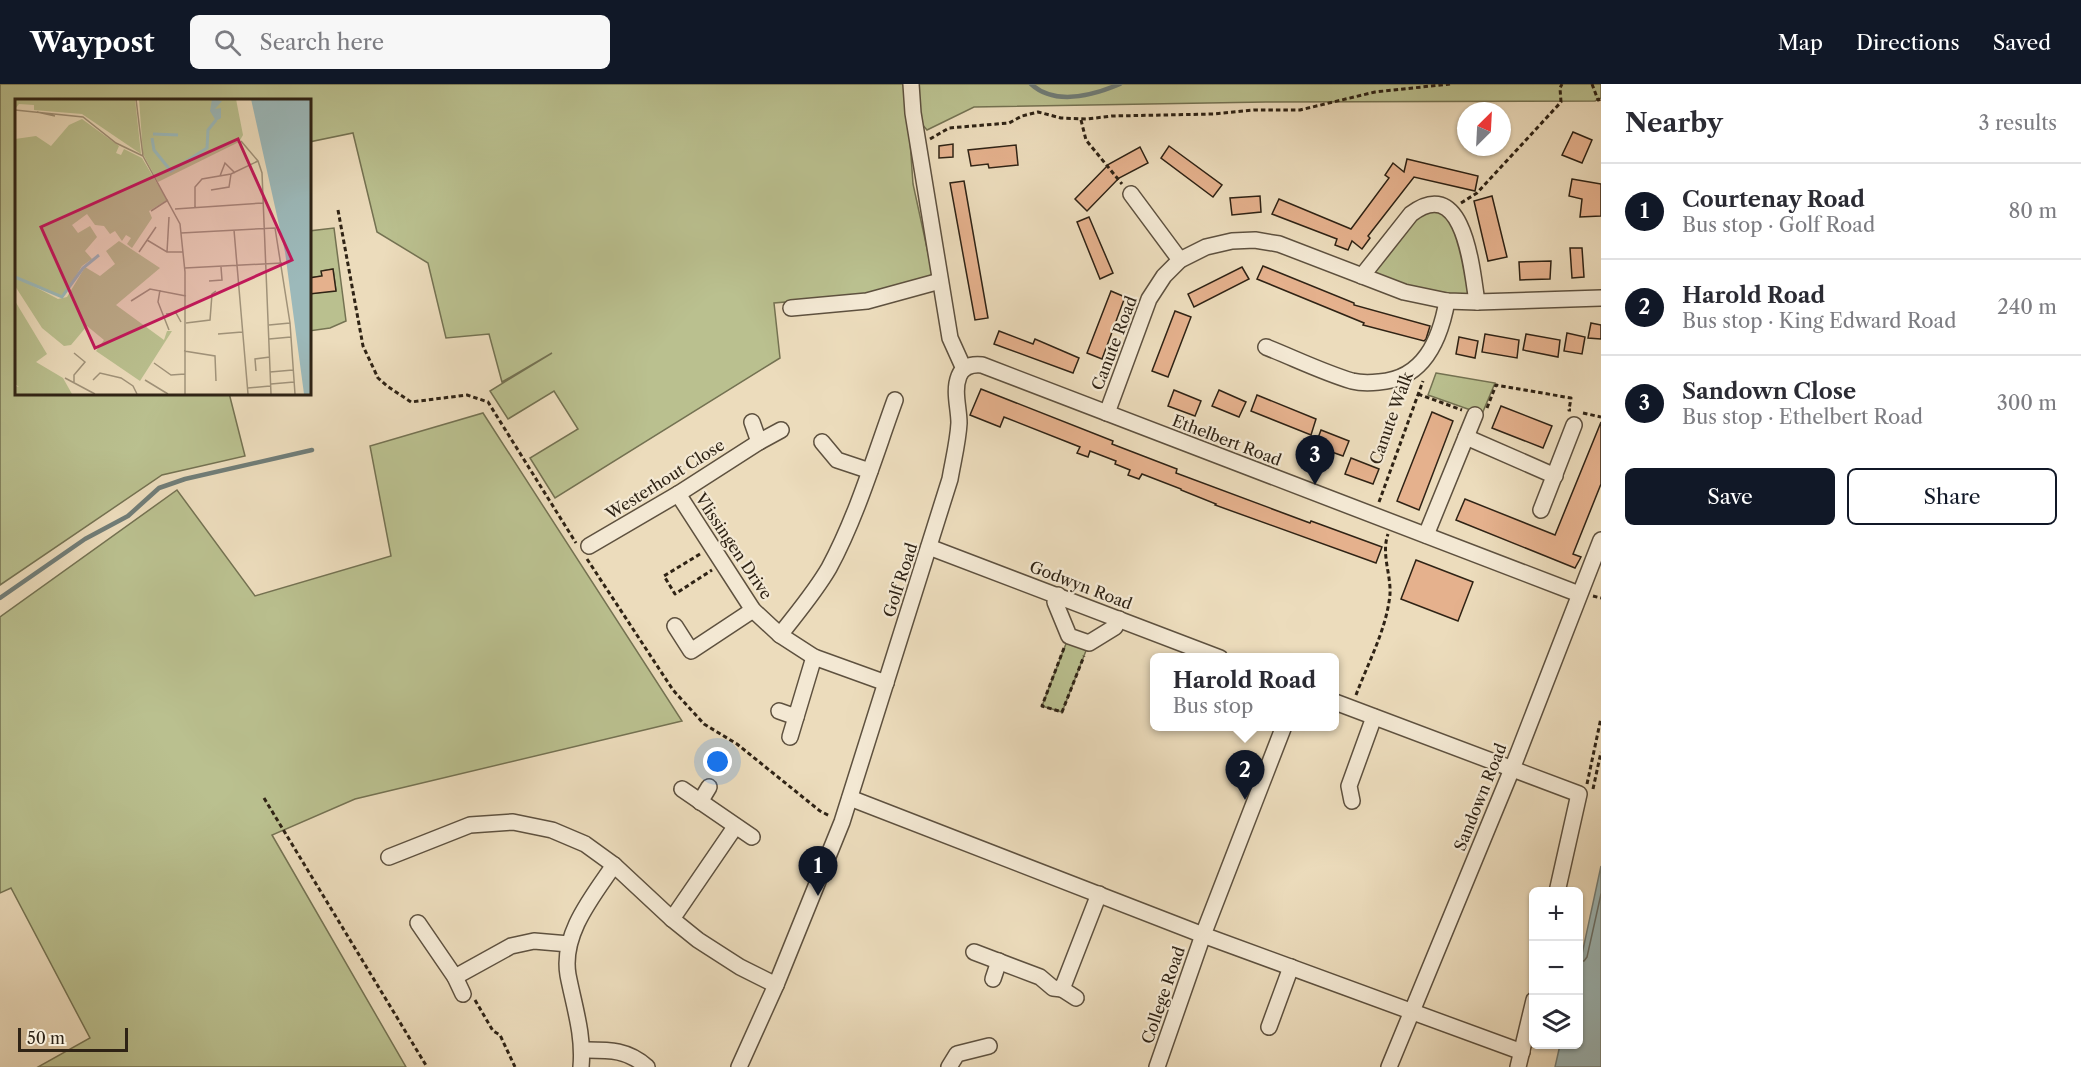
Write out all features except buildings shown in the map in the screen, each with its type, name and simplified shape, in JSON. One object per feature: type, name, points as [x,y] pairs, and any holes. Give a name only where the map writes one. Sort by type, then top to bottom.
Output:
[{"type":"street","points":[[911,84],[913,113],[950,338],[964,369]]},
{"type":"street","points":[[1131,194],[1180,260]]},
{"type":"street","points":[[1362,276],[1411,214],[1420,208],[1438,206],[1451,212],[1461,224],[1466,238],[1477,302]]},
{"type":"street","name":"Canute Road","points":[[1107,413],[1149,299],[1164,276],[1180,260],[1206,247],[1232,241],[1255,240],[1279,244],[1404,292],[1447,301],[1601,297]]},
{"type":"street","points":[[792,308],[867,301],[940,281]]},
{"type":"street","name":"Canute Walk","points":[[1426,359],[1440,330],[1447,301]]},
{"type":"street","points":[[1266,347],[1363,383],[1395,380],[1412,371],[1426,359]]},
{"type":"street","name":"Ethelbert Road","points":[[964,369],[972,364],[982,365],[1579,594]]},
{"type":"street","name":"Golf Road","points":[[739,1067],[776,985],[850,798],[950,479],[959,424],[957,388],[959,375],[964,369]]},
{"type":"street","points":[[780,635],[827,570],[870,471],[894,400]]},
{"type":"street","points":[[1426,535],[1475,415]]},
{"type":"street","points":[[752,422],[759,441]]},
{"type":"street","points":[[1541,510],[1574,425]]},
{"type":"street","name":"Westerhout Close","points":[[583,548],[678,494],[759,441],[781,430]]},
{"type":"street","points":[[1466,437],[1555,476]]},
{"type":"street","points":[[822,442],[837,460],[870,471]]},
{"type":"street","name":"Vlissingen Drive","points":[[678,494],[753,610],[780,635],[814,657],[886,683]]},
{"type":"street","name":"Sandown Road","points":[[1389,1067],[1512,769],[1601,540]]},
{"type":"street","name":"Godwyn Road","points":[[929,547],[1209,653]]},
{"type":"street","points":[[1058,595],[1055,602],[1069,636],[1089,643],[1115,627],[1119,619]]},
{"type":"street","points":[[675,626],[691,651],[753,610]]},
{"type":"street","points":[[790,737],[814,657]]},
{"type":"street","points":[[1339,704],[1579,794],[1558,887]]},
{"type":"street","points":[[779,711],[796,717]]},
{"type":"street","points":[[1352,801],[1349,786],[1374,717]]},
{"type":"street","name":"College Road","points":[[1157,1067],[1203,935],[1282,731]]},
{"type":"street","points":[[700,802],[710,787]]},
{"type":"street","points":[[682,789],[752,837]]},
{"type":"street","points":[[850,798],[1203,935],[1411,1012],[1520,1060],[1529,1018]]},
{"type":"street","points":[[389,857],[470,825],[513,822],[552,830],[585,844],[614,865],[698,940],[740,967],[776,985]]},
{"type":"street","points":[[672,919],[735,827]]},
{"type":"street","points":[[581,1067],[583,1050],[567,972],[569,944],[580,917],[614,865]]},
{"type":"street","points":[[1062,989],[1099,894]]},
{"type":"street","points":[[418,923],[464,994]]},
{"type":"street","points":[[455,977],[512,946],[534,941],[569,944]]},
{"type":"street","points":[[974,952],[1040,977],[1053,988],[1062,989],[1076,998]]},
{"type":"street","points":[[993,979],[999,962]]},
{"type":"street","points":[[1269,1027],[1291,967]]},
{"type":"street","points":[[949,1067],[957,1054],[990,1046]]},
{"type":"street","points":[[583,1050],[614,1049],[639,1059],[647,1067]]},
{"type":"path","points":[[918,145],[949,128],[1010,123],[1022,116],[1038,112],[1061,118],[1081,119],[1112,116],[1214,114],[1254,110],[1300,110],[1375,92],[1450,84]]},
{"type":"path","points":[[1451,212],[1477,193],[1562,102],[1560,88],[1562,84]]},
{"type":"path","points":[[1592,84],[1598,100],[1601,99]]},
{"type":"path","points":[[1081,119],[1086,140],[1131,194]]},
{"type":"path","points":[[338,210],[363,346],[378,378],[387,387],[411,402],[467,395],[488,402],[673,690],[704,724],[737,744],[820,811],[842,822]]},
{"type":"path","name":"Canute Walk","points":[[1374,515],[1431,364],[1426,359]]},
{"type":"path","points":[[1496,386],[1571,398],[1569,410],[1601,417]]},
{"type":"path","points":[[1351,708],[1387,613],[1390,591],[1384,544],[1392,522]]},
{"type":"path","points":[[711,547],[664,576],[675,594],[722,564]]},
{"type":"path","points":[[1069,636],[1042,706],[1062,712],[1089,643]]},
{"type":"path","points":[[1588,778],[1601,718]]},
{"type":"path","points":[[1590,767],[1597,769]]},
{"type":"path","points":[[264,798],[427,1067]]},
{"type":"path","points":[[464,994],[473,996],[493,1031],[500,1035],[515,1067]]},
{"type":"green space","points":[[0,84],[906,84],[913,184],[933,276],[870,295],[774,303],[780,358],[555,498],[530,458],[578,429],[554,391],[508,419],[490,391],[552,353],[502,382],[489,334],[446,338],[428,263],[377,232],[353,133],[310,142],[310,99],[15,99],[15,394],[229,394],[245,456],[162,475],[0,585]]},
{"type":"green space","points":[[916,84],[1601,84],[1601,98],[1595,101],[1266,102],[974,107],[927,130],[921,123]]},
{"type":"green space","points":[[1420,208],[1455,215],[1477,302],[1362,276]]},
{"type":"green space","points":[[334,228],[346,321],[330,328],[310,331],[310,294],[336,290],[333,269],[322,271],[322,276],[310,278],[310,231]]},
{"type":"green space","points":[[1436,373],[1495,383],[1482,414],[1428,395]]},
{"type":"green space","points":[[483,413],[682,721],[355,799],[272,835],[406,1067],[38,1067],[90,1038],[11,888],[0,893],[0,617],[177,490],[255,596],[391,556],[370,446]]},
{"type":"green space","points":[[1069,636],[1089,643],[1062,712],[1042,706]]},
{"type":"water","points":[[1601,866],[1601,1067],[1555,1067],[1559,1049],[1583,1049],[1583,949]]},
{"type":"waterway","points":[[1031,84],[1041,91],[1063,97],[1087,95],[1120,84]]},
{"type":"waterway","points":[[0,598],[85,539],[128,516],[159,488],[185,479],[312,450]]},
{"type":"place","name":"Sandown Close","points":[[1315,485]]},
{"type":"place","name":"Harold Road","points":[[1245,800]]},
{"type":"place","name":"Courtenay Road","points":[[818,896]]}]
